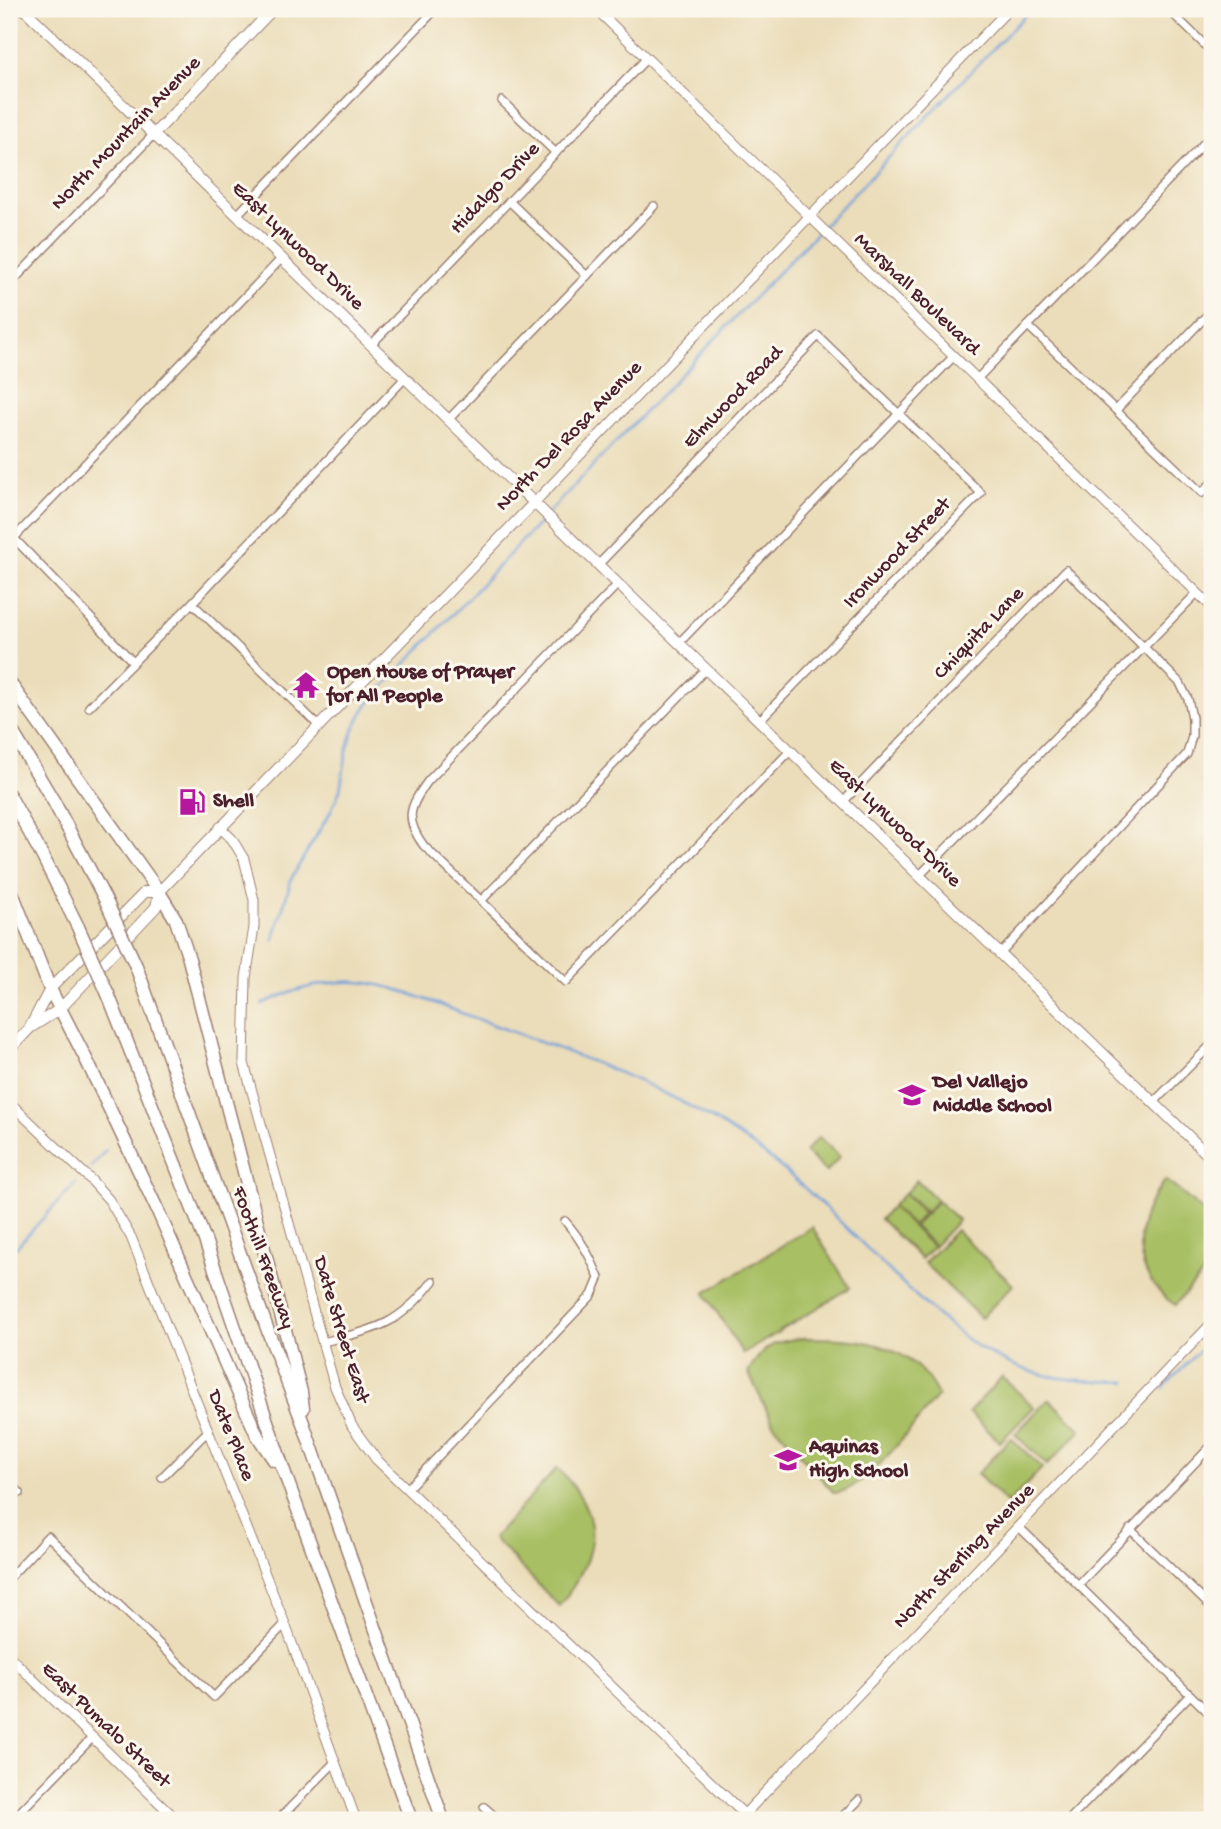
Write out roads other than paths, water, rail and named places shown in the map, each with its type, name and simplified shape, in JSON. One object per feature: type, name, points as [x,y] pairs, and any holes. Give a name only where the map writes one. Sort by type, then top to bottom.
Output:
[{"type":"highway","points":[[9,682],[177,920],[302,1392],[303,1423]]},
{"type":"highway","name":"Foothill Freeway","points":[[9,726],[54,802],[106,901],[136,966],[303,1423],[443,1820]]},
{"type":"highway","points":[[9,795],[78,927],[108,994],[205,1240],[286,1477],[411,1820]]},
{"type":"highway","points":[[9,885],[50,989],[157,1209],[257,1434],[286,1477]]},
{"type":"main road","name":"East Lynwood Drive","points":[[24,9],[1212,1159]]},
{"type":"main road","name":"North Mountain Avenue","points":[[154,134],[273,9]]},
{"type":"main road","name":"North Del Rosa Avenue","points":[[9,1050],[30,1028],[61,1009],[156,907],[159,892],[534,503]]},
{"type":"main road","name":"North Del Rosa Avenue","points":[[30,1028],[50,989],[145,892],[159,892]]},
{"type":"street","points":[[237,215],[436,9]]},
{"type":"street","name":"Marshall Boulevard","points":[[596,9],[1212,607]]},
{"type":"street","name":"North Del Rosa Avenue","points":[[534,503],[814,220],[1009,9]]},
{"type":"street","points":[[1168,9],[1212,52]]},
{"type":"street","name":"Hidalgo Drive","points":[[371,345],[647,58]]},
{"type":"street","points":[[502,101],[556,153]]},
{"type":"street","name":"North Mountain Avenue","points":[[9,285],[154,134]]},
{"type":"street","points":[[977,379],[1212,135]]},
{"type":"street","points":[[1203,145],[1212,154]]},
{"type":"street","points":[[509,201],[587,276]]},
{"type":"street","points":[[448,420],[654,206]]},
{"type":"street","points":[[133,662],[11,536],[282,258]]},
{"type":"street","points":[[1116,410],[1212,310]]},
{"type":"street","points":[[1028,326],[1202,492],[1212,481]]},
{"type":"street","name":"Elmwood Road","points":[[598,565],[818,336],[898,414]]},
{"type":"street","points":[[679,643],[954,356]]},
{"type":"street","points":[[89,707],[192,603],[405,378]]},
{"type":"street","name":"Ironwood Street","points":[[759,721],[981,493],[898,414]]},
{"type":"street","name":"Chiquita Lane","points":[[843,802],[1066,570],[1146,647]]},
{"type":"street","points":[[618,584],[428,781],[416,797],[410,817],[414,832],[424,846],[566,982],[790,751]]},
{"type":"street","points":[[920,875],[1197,593]]},
{"type":"street","points":[[192,603],[319,726]]},
{"type":"street","points":[[1001,953],[1187,754],[1192,736],[1188,699],[1180,683],[1146,647]]},
{"type":"street","points":[[481,901],[705,669]]},
{"type":"street","name":"Date Street East","points":[[220,827],[232,839],[244,859],[254,900],[254,927],[246,978],[244,1063],[335,1387],[352,1426],[376,1459],[744,1818]]},
{"type":"street","points":[[1154,1102],[1211,1045]]},
{"type":"street","name":"Date Place","points":[[9,1102],[92,1181],[119,1216],[131,1237],[285,1624],[356,1820]]},
{"type":"street","points":[[407,1489],[593,1295],[599,1278],[590,1254],[565,1221]]},
{"type":"street","points":[[323,1342],[375,1329],[388,1323],[417,1301],[433,1281]]},
{"type":"street","name":"North Sterling Avenue","points":[[744,1818],[1212,1323]]},
{"type":"street","points":[[162,1477],[209,1430]]},
{"type":"street","points":[[1079,1584],[1212,1447]]},
{"type":"street","points":[[9,1482],[20,1493]]},
{"type":"street","points":[[1018,1527],[1212,1716]]},
{"type":"street","points":[[1130,1529],[1212,1608]]},
{"type":"street","points":[[9,1578],[48,1536],[215,1697],[285,1624]]},
{"type":"street","name":"East Pumalo Street","points":[[9,1656],[177,1820]]},
{"type":"street","points":[[1069,1820],[1190,1695]]},
{"type":"street","points":[[12,1820],[92,1738]]},
{"type":"street","points":[[278,1820],[335,1762]]},
{"type":"street","points":[[839,1820],[859,1800]]},
{"type":"street","points":[[484,1807],[499,1820]]},
{"type":"waterway","points":[[549,512],[1031,9]]},
{"type":"waterway","points":[[273,941],[292,877],[331,811],[340,790],[348,746],[363,711],[545,517]]},
{"type":"waterway","points":[[262,1004],[285,994],[322,984],[374,984],[420,997],[630,1077],[702,1113],[769,1158],[819,1201],[929,1308],[982,1349],[1001,1360],[1044,1375],[1075,1380],[1127,1382]]},
{"type":"waterway","points":[[91,1167],[106,1150]]},
{"type":"waterway","points":[[9,1255],[76,1183]]},
{"type":"waterway","points":[[1163,1388],[1212,1338]]},
{"type":"place","name":"Open House of Prayer for All People","points":[[306,685]]},
{"type":"place","name":"Shell","points":[[192,802]]},
{"type":"place","name":"Del Vallejo Middle School","points":[[912,1095]]},
{"type":"place","name":"Aquinas High School","points":[[788,1460]]}]
